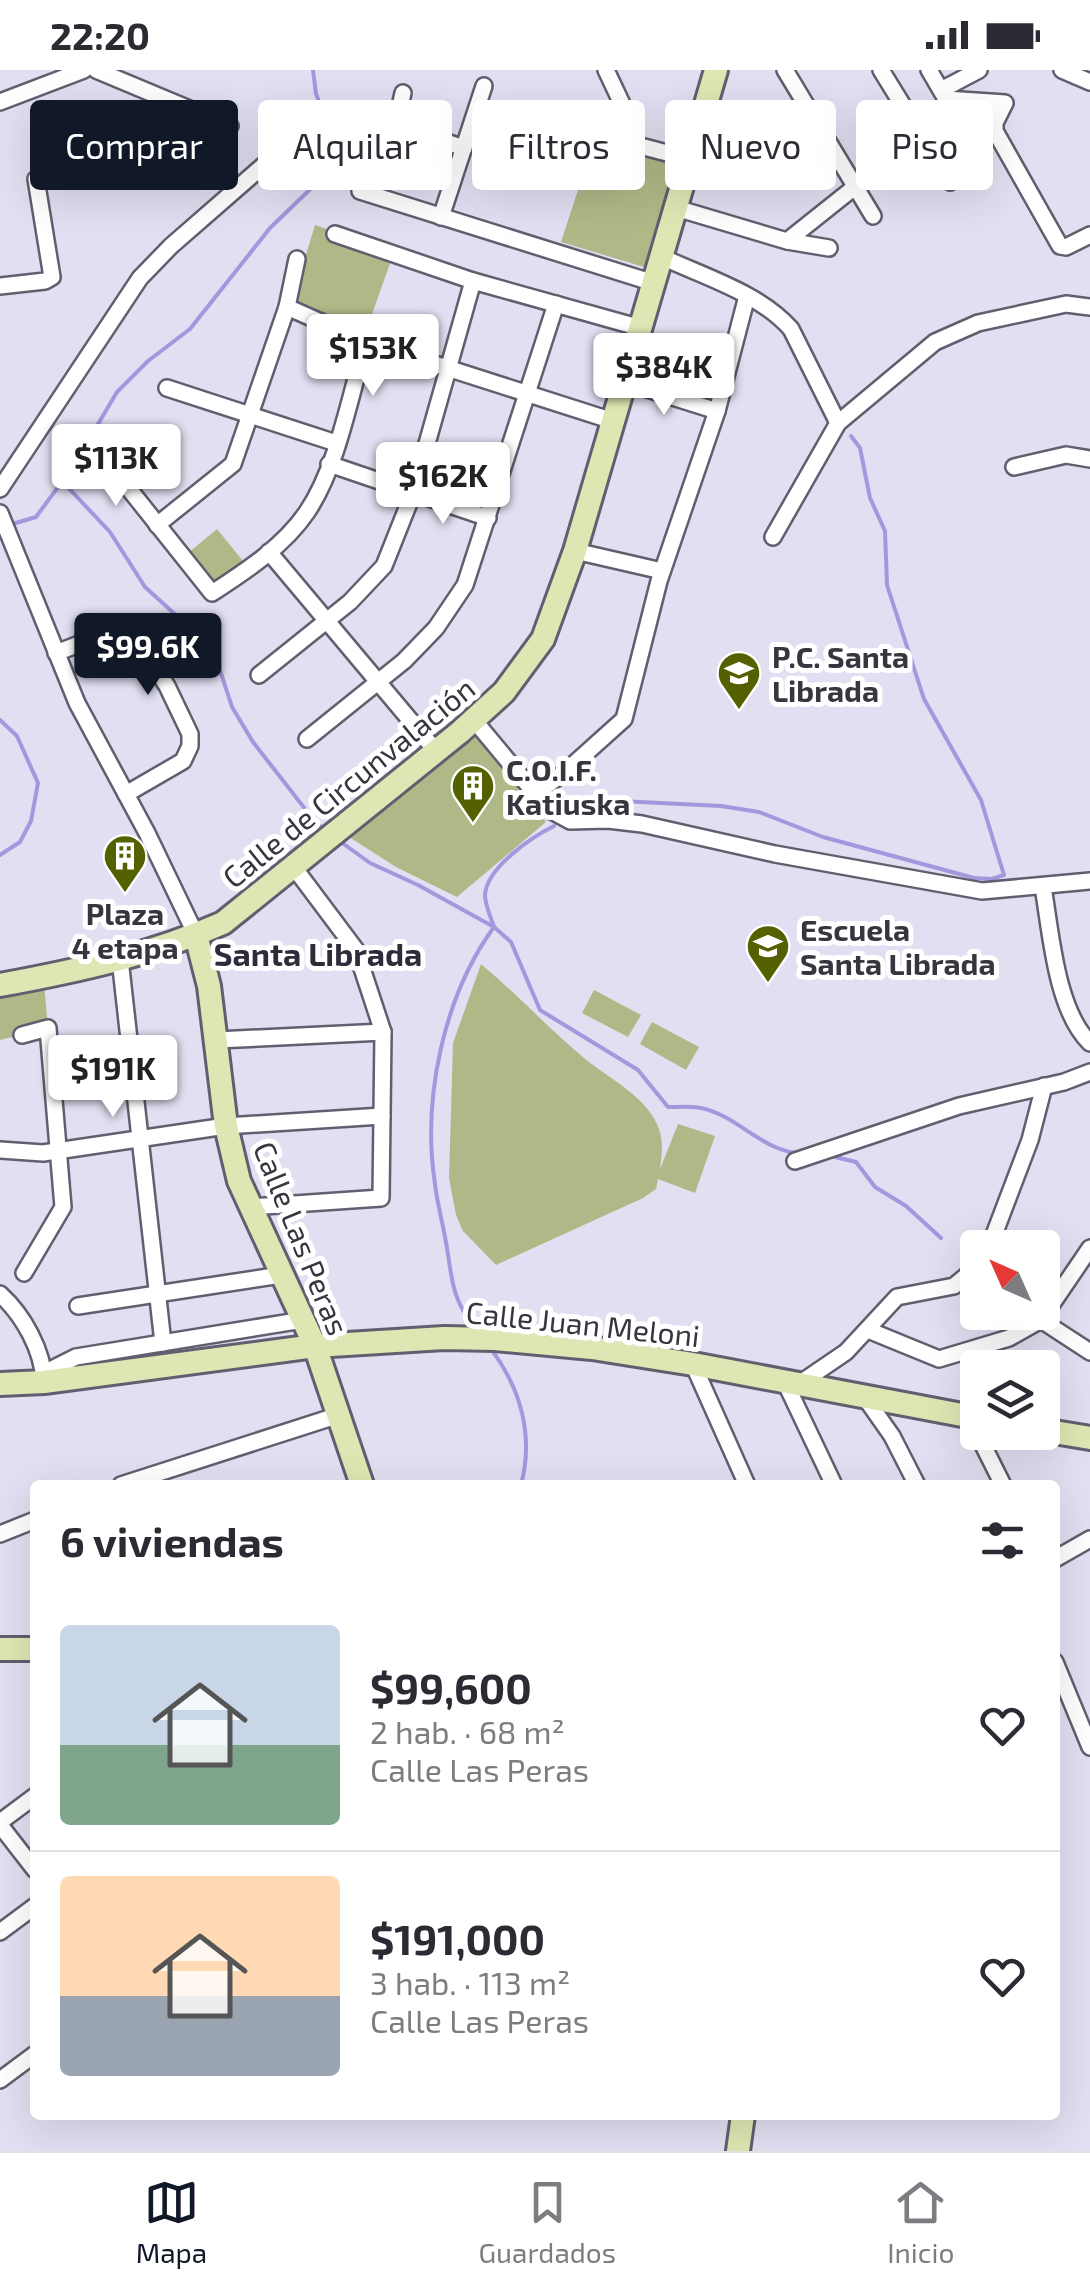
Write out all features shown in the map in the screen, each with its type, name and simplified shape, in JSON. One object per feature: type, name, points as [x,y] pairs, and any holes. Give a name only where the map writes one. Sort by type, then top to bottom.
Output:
[{"type":"street","points":[[0,102],[41,78],[82,70]]},
{"type":"street","points":[[96,70],[168,100]]},
{"type":"street","points":[[606,70],[623,106],[622,141],[665,152]]},
{"type":"street","name":"Calle de Circunvalación","points":[[707,100],[716,70]]},
{"type":"street","points":[[785,70],[856,186],[787,241]]},
{"type":"street","points":[[881,70],[899,100]]},
{"type":"street","points":[[930,70],[948,100],[1006,104],[994,123],[995,131],[1060,246],[1066,247],[1090,235]]},
{"type":"street","points":[[941,90],[979,70]]},
{"type":"street","points":[[1062,70],[1090,82]]},
{"type":"street","points":[[441,217],[484,86]]},
{"type":"street","points":[[403,94],[396,125],[464,148]]},
{"type":"street","points":[[0,489],[140,278],[258,170]]},
{"type":"street","points":[[0,286],[46,282],[52,277],[38,190]]},
{"type":"street","name":"Calle de Circunvalación","points":[[0,985],[120,959],[222,923],[504,692],[542,639],[575,551],[681,190]]},
{"type":"street","points":[[858,190],[874,216]]},
{"type":"street","points":[[360,192],[654,283]]},
{"type":"street","points":[[676,208],[787,241],[829,248]]},
{"type":"street","points":[[335,234],[473,281],[641,328]]},
{"type":"street","points":[[662,257],[747,296],[791,329],[838,423]]},
{"type":"street","points":[[157,524],[233,464],[287,307],[298,259]]},
{"type":"street","points":[[259,675],[328,621],[384,566],[413,493],[473,281]]},
{"type":"street","points":[[535,794],[566,772],[624,719],[662,571],[717,411],[747,296]]},
{"type":"street","points":[[307,740],[404,660],[446,613],[464,584],[556,304]]},
{"type":"street","points":[[773,537],[838,423],[935,342],[954,331],[1066,304],[1090,307]]},
{"type":"street","points":[[287,307],[366,342],[613,421]]},
{"type":"street","points":[[110,466],[212,593],[269,552],[307,513],[329,464],[366,342]]},
{"type":"street","points":[[625,382],[717,411]]},
{"type":"street","points":[[167,388],[336,443]]},
{"type":"street","points":[[1014,467],[1066,455],[1090,459]]},
{"type":"street","points":[[329,464],[488,518]]},
{"type":"street","name":"Calle Las Peras","points":[[0,513],[77,704],[196,934],[209,986],[226,1126],[239,1181],[314,1346],[360,1480]]},
{"type":"street","points":[[575,551],[662,571]]},
{"type":"street","points":[[269,552],[436,751]]},
{"type":"street","points":[[56,653],[116,630],[136,638],[167,686],[190,734],[190,746],[183,761],[126,794]]},
{"type":"street","points":[[474,720],[548,809],[570,821],[642,824],[775,854],[982,892],[1090,881]]},
{"type":"street","points":[[251,1207],[381,1198],[383,1032],[356,950],[293,866]]},
{"type":"street","points":[[1043,888],[1066,1000],[1090,1043]]},
{"type":"street","points":[[120,959],[164,1343]]},
{"type":"street","points":[[22,1035],[48,1028],[63,1208],[24,1274]]},
{"type":"street","points":[[217,1040],[383,1032]]},
{"type":"street","points":[[799,1159],[959,1106],[1090,1072]]},
{"type":"street","points":[[996,1230],[1030,1140],[1044,1086]]},
{"type":"street","points":[[0,1150],[43,1153],[226,1126],[382,1116]]},
{"type":"street","points":[[1060,1292],[1090,1248]]},
{"type":"street","points":[[78,1306],[281,1276]]},
{"type":"street","points":[[832,1480],[792,1383],[846,1352],[897,1297],[954,1286],[960,1281]]},
{"type":"street","points":[[0,1294],[28,1331],[42,1360],[44,1378],[76,1357],[303,1320]]},
{"type":"street","points":[[868,1330],[940,1358],[1009,1338],[1023,1330]]},
{"type":"street","points":[[1056,1330],[1090,1352]]},
{"type":"street","name":"Calle Juan Meloni","points":[[0,1384],[314,1346],[492,1339],[592,1348],[694,1364],[960,1415]]},
{"type":"street","points":[[694,1364],[745,1480]]},
{"type":"street","points":[[866,1399],[892,1436],[914,1480]]},
{"type":"street","points":[[147,1480],[339,1415]]},
{"type":"street","points":[[1060,1433],[1090,1438]]},
{"type":"street","points":[[985,1450],[1000,1480]]},
{"type":"street","points":[[0,1534],[30,1522]]},
{"type":"street","points":[[1060,1556],[1089,1542]]},
{"type":"street","points":[[0,1649],[30,1649]]},
{"type":"street","points":[[1060,1674],[1090,1747]]},
{"type":"street","points":[[30,1800],[0,1824],[30,1863]]},
{"type":"street","points":[[0,1932],[30,1910]]},
{"type":"street","points":[[0,2080],[30,2058]]},
{"type":"street","points":[[738,2151],[742,2120]]},
{"type":"green space","points":[[645,150],[665,155],[665,190],[670,190],[644,267],[561,242],[578,190],[645,190]]},
{"type":"green space","points":[[315,225],[394,252],[365,334],[291,304]]},
{"type":"green space","points":[[217,529],[243,561],[213,585],[188,553]]},
{"type":"green space","points":[[472,733],[546,822],[457,897],[396,867],[346,835]]},
{"type":"green space","points":[[481,964],[571,1047],[651,1113],[661,1135],[660,1169],[678,1124],[715,1136],[695,1193],[658,1179],[656,1189],[643,1198],[496,1265],[463,1231],[449,1178],[453,1043]]},
{"type":"green space","points":[[44,983],[48,1028],[0,1040],[0,991]]},
{"type":"green space","points":[[594,990],[641,1015],[628,1037],[582,1013]]},
{"type":"green space","points":[[652,1022],[699,1047],[686,1070],[640,1044]]},
{"type":"waterway","points":[[9,525],[36,517],[72,468],[117,392],[148,361],[190,329],[270,228],[324,176],[331,148],[329,126],[316,94],[313,70]]},
{"type":"waterway","points":[[579,814],[620,801],[721,806],[759,812],[823,837],[974,878],[1004,875],[981,800],[924,699],[887,585],[885,531],[870,498],[860,448],[851,436]]},
{"type":"waterway","points":[[62,481],[110,532],[145,587],[200,637],[219,667],[232,707],[253,742],[316,823],[326,830]]},
{"type":"waterway","points":[[0,720],[17,736],[38,783],[31,821],[20,842],[0,855]]},
{"type":"waterway","points":[[494,927],[485,895],[488,884],[523,845],[554,826]]},
{"type":"waterway","points":[[341,842],[370,863],[494,927],[511,942],[540,1010],[638,1070],[668,1107],[697,1107],[714,1112],[772,1146],[797,1153]]},
{"type":"waterway","points":[[476,1330],[453,1286],[435,1184],[432,1118],[440,1050],[449,1017],[461,985],[494,927]]},
{"type":"waterway","points":[[831,1156],[856,1162],[875,1187],[906,1206],[941,1238]]},
{"type":"waterway","points":[[491,1349],[510,1380],[522,1414],[526,1449],[522,1480]]},
{"type":"place","name":"P.C. Santa Librada","points":[[739,711]]},
{"type":"place","name":"C.O.I.F. Katiuska","points":[[473,824]]},
{"type":"place","name":"Plaza 4 etapa","points":[[125,894]]},
{"type":"place","name":"Escuela Santa Librada","points":[[768,984]]},
{"type":"district","name":"Santa Librada","points":[[318,953]]}]
